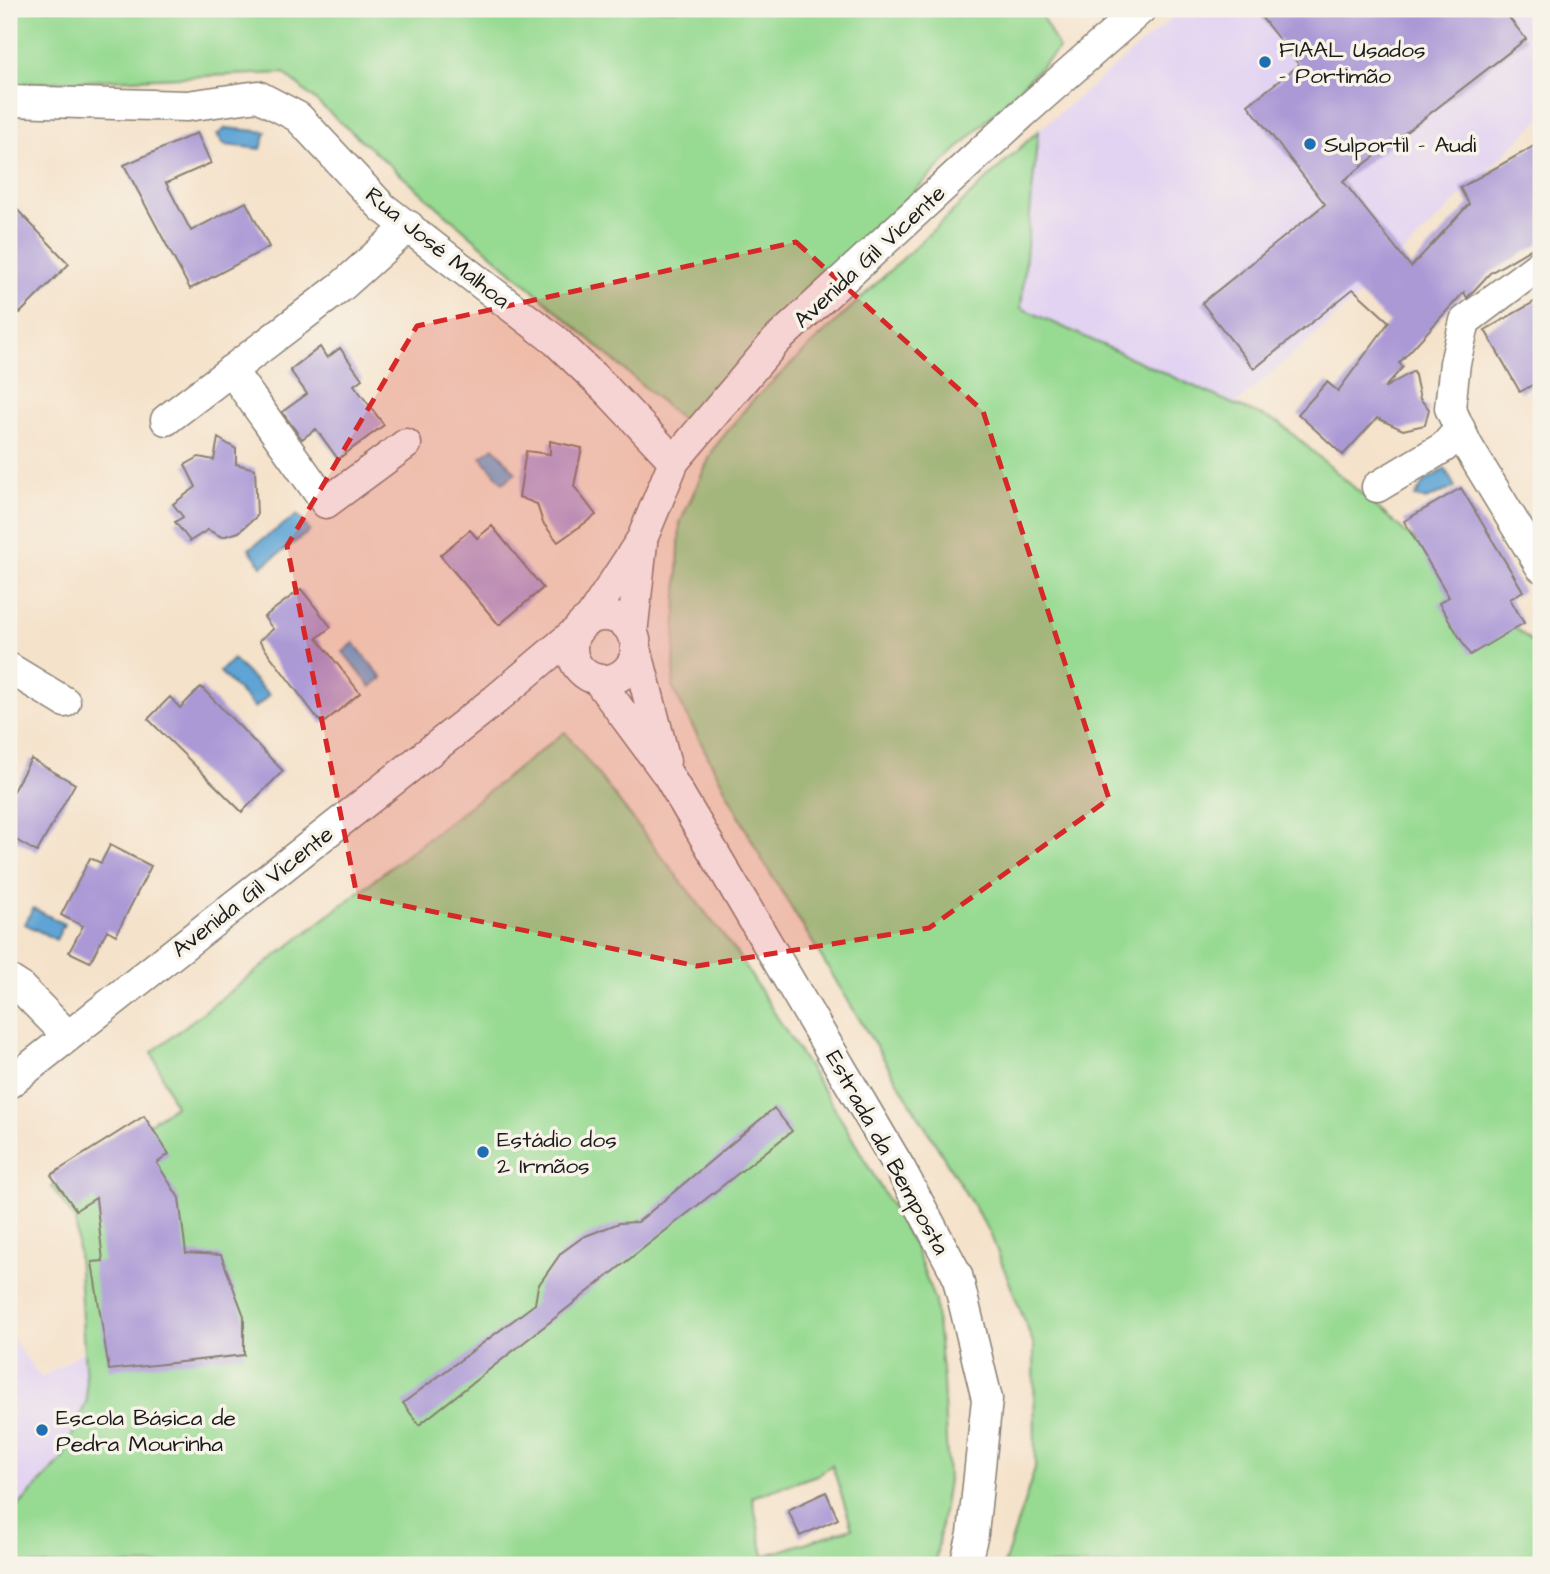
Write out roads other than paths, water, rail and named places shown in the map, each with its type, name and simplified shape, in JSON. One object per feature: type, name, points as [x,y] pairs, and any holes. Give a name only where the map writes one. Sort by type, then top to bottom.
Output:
[{"type":"street","name":"Avenida Gil Vicente","points":[[642,539],[674,461],[776,341],[1022,114],[1141,9]]},
{"type":"street","name":"Rua José Malhoa","points":[[9,101],[187,106],[258,96],[298,117],[382,207],[556,341],[674,461]]},
{"type":"street","points":[[166,420],[342,286],[409,226]]},
{"type":"street","points":[[1541,264],[1465,321],[1455,363],[1450,408],[1541,566]]},
{"type":"street","points":[[231,370],[326,503],[406,444]]},
{"type":"street","points":[[1377,486],[1444,447],[1460,429]]},
{"type":"street","points":[[642,539],[574,638],[574,659],[579,668],[592,677],[668,775]]},
{"type":"street","points":[[495,700],[549,680],[615,678],[624,674],[634,659],[642,539]]},
{"type":"street","points":[[584,625],[609,617],[618,620],[634,642],[668,775]]},
{"type":"street","name":"Avenida Gil Vicente","points":[[9,1083],[495,700],[584,625]]},
{"type":"street","points":[[9,668],[65,702]]},
{"type":"street","name":"Estrada da Bemposta","points":[[668,775],[901,1170],[957,1275],[986,1399],[973,1534],[965,1565]]},
{"type":"street","points":[[9,980],[20,987],[68,1036]]},
{"type":"water","points":[[226,128],[266,132],[261,149],[225,145],[217,135]]},
{"type":"water","points":[[494,447],[516,473],[503,483],[481,457]]},
{"type":"water","points":[[1445,469],[1455,487],[1426,500],[1415,496],[1425,481]]},
{"type":"water","points":[[297,515],[310,531],[262,566],[249,549]]},
{"type":"water","points":[[354,643],[382,678],[371,687],[343,652]]},
{"type":"water","points":[[233,659],[269,695],[255,708],[220,672]]},
{"type":"water","points":[[33,908],[64,924],[56,940],[25,924]]},
{"type":"place","name":"FIAAL Usados - Portimão","points":[[1265,62]]},
{"type":"place","name":"Sulportil - Audi","points":[[1310,144]]},
{"type":"place","name":"Estádio dos 2 Irmãos","points":[[483,1152]]},
{"type":"place","name":"Escola Básica de Pedra Mourinha","points":[[42,1430]]}]
